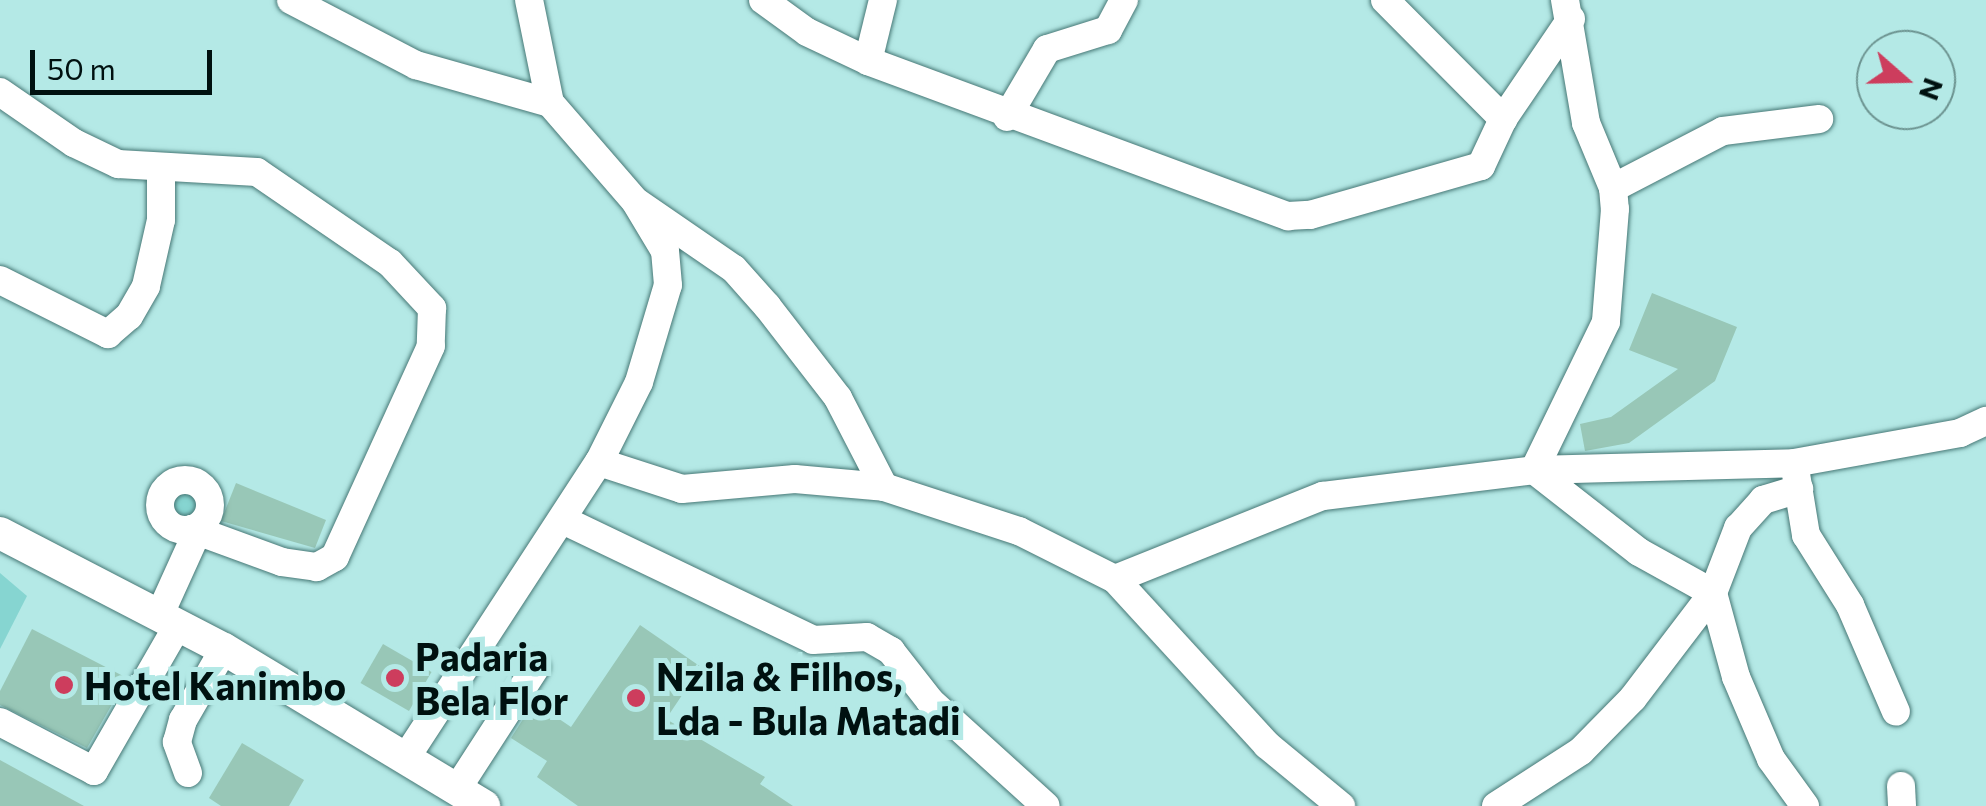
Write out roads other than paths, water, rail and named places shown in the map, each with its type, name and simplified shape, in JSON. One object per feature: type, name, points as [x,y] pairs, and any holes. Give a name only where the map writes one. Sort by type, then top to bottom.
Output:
[{"type":"main road","points":[[2,537],[224,650],[407,756],[475,801]]},
{"type":"street","points":[[290,0],[416,65],[550,103]]},
{"type":"street","points":[[407,756],[599,462],[640,382],[668,285],[665,251],[634,201],[550,103],[529,0]]},
{"type":"street","points":[[763,0],[807,32],[868,61],[1007,117],[1288,216],[1469,174],[1481,166],[1502,119],[1568,10]]},
{"type":"street","points":[[868,61],[883,0]]},
{"type":"street","points":[[1007,117],[1046,49],[1108,30],[1124,0]]},
{"type":"street","points":[[1385,0],[1502,119]]},
{"type":"street","points":[[1534,470],[1606,322],[1613,188],[1586,123],[1568,10]]},
{"type":"street","points":[[0,92],[74,143],[118,164],[257,172],[390,263],[432,308],[432,346],[335,557],[317,567],[282,562],[192,529],[194,539],[169,620],[94,771],[0,722]]},
{"type":"street","points":[[1613,188],[1723,132],[1819,119]]},
{"type":"street","points":[[0,280],[108,334],[129,316],[146,286],[161,220],[161,167]]},
{"type":"street","points":[[634,201],[722,259],[767,306],[855,424],[884,487]]},
{"type":"street","points":[[1116,579],[1323,496],[1534,470],[1796,476],[1960,434],[1986,421]]},
{"type":"street","points":[[599,462],[682,489],[795,478],[884,487],[1018,531],[1116,579],[1266,745],[1341,806]]},
{"type":"street","points":[[1534,470],[1640,552],[1713,593],[1736,677],[1771,759],[1805,806]]},
{"type":"street","points":[[1496,806],[1581,751],[1678,646],[1713,593],[1738,528],[1763,500],[1796,476]]},
{"type":"street","points":[[1796,476],[1806,535],[1850,605],[1896,712]]},
{"type":"street","points":[[563,520],[813,640],[848,636],[879,644],[930,701],[1046,806]]},
{"type":"street","points":[[188,773],[177,742],[183,720],[224,650]]},
{"type":"street","points":[[475,801],[536,666]]},
{"type":"place","name":"Padaria Bela Flor","points":[[395,678]]},
{"type":"place","name":"Hotel Kanimbo","points":[[64,685]]},
{"type":"place","name":"Nzila & Filhos, Lda - Bula Matadi","points":[[636,698]]}]
